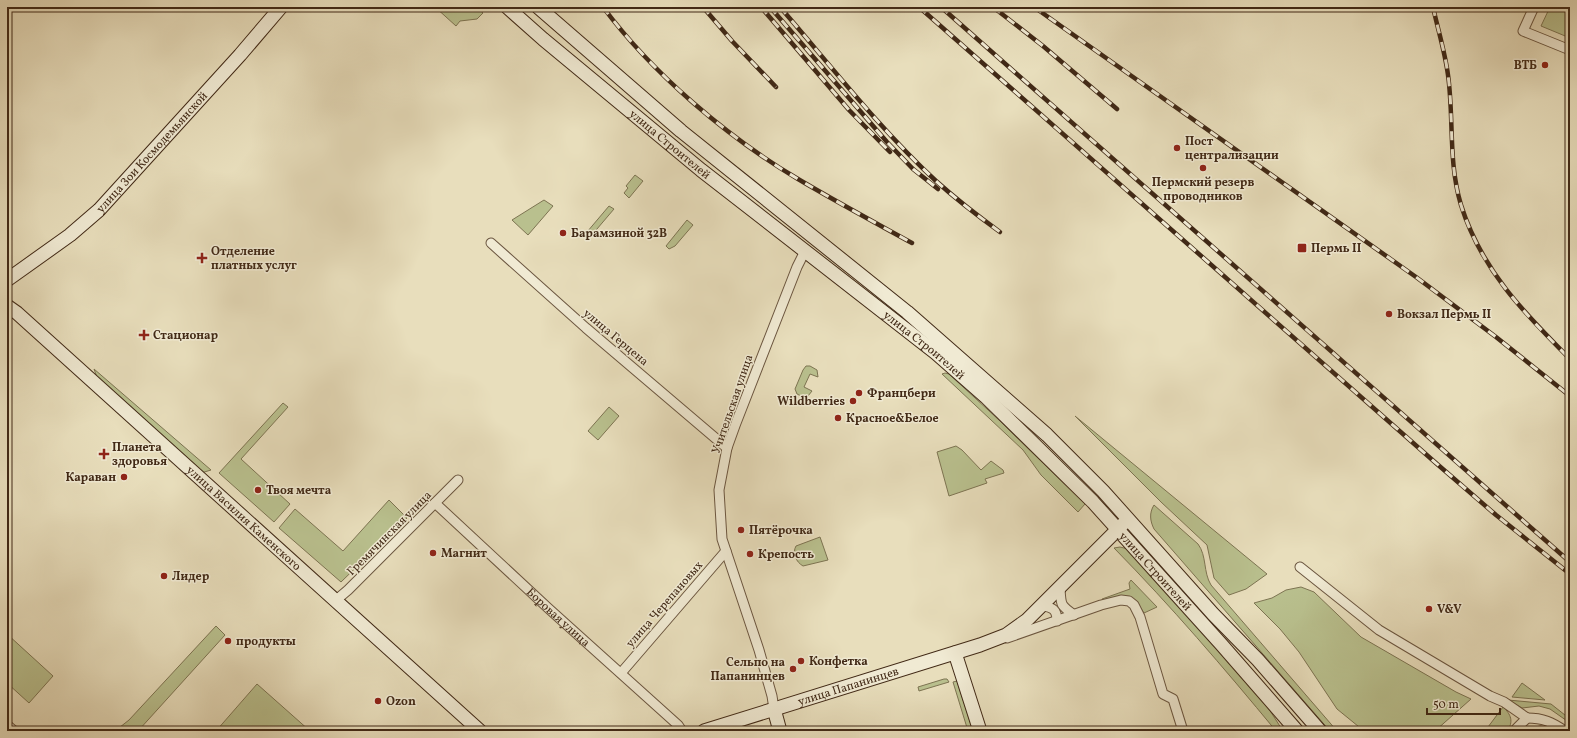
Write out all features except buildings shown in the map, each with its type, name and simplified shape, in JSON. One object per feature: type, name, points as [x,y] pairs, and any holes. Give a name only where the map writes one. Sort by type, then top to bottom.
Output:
[{"type":"main road","name":"улица Зои Космодемьянской","points":[[7,280],[64,240],[99,210],[240,55],[281,7]]},
{"type":"main road","name":"улица Строителей","points":[[507,7],[543,39],[695,165],[936,353],[986,397],[1093,502],[1297,731]]},
{"type":"main road","name":"улица Строителей","points":[[538,7],[681,131],[896,302],[1047,435],[1103,491],[1213,614],[1258,660],[1320,731]]},
{"type":"main road","name":"улица Василия Каменского","points":[[7,306],[17,313],[480,731]]},
{"type":"main road","name":"улица Папанинцев","points":[[704,731],[992,641],[1016,629],[1042,606],[1118,530],[1127,518]]},
{"type":"main road","points":[[955,653],[980,731]]},
{"type":"main road","points":[[774,709],[780,731]]},
{"type":"street","points":[[1534,7],[1524,31],[1570,50]]},
{"type":"street","name":"улица Герцена","points":[[491,243],[586,328],[727,448]]},
{"type":"street","name":"Учительская улица","points":[[774,709],[772,696],[759,650],[722,538],[719,490],[727,448],[746,395],[797,267],[805,251]]},
{"type":"street","name":"Гремячинская улица","points":[[336,601],[458,480]]},
{"type":"street","name":"Боровая улица","points":[[435,503],[548,608],[678,725],[682,731]]},
{"type":"street","name":"улица Черепановых","points":[[621,673],[726,551]]},
{"type":"street","points":[[1300,567],[1379,630],[1490,696],[1504,702],[1527,718],[1540,718],[1553,722],[1565,731]]},
{"type":"street","points":[[1060,588],[1061,603],[1063,607],[1074,615]]},
{"type":"street","name":"улица Папанинцев","points":[[992,641],[1007,638],[1101,605],[1121,600],[1129,601],[1134,605],[1140,617],[1163,694],[1173,699],[1183,731]]},
{"type":"street","points":[[1042,606],[1054,609],[1057,613],[1057,621]]},
{"type":"street","points":[[1514,731],[1527,718]]},
{"type":"street","points":[[7,725],[14,731]]},
{"type":"green space","points":[[435,7],[476,7],[483,13],[477,19],[460,21],[456,26]]},
{"type":"green space","points":[[1550,7],[1570,7],[1570,23],[1567,29],[1570,31],[1570,38],[1541,26]]},
{"type":"green space","points":[[635,175],[643,181],[629,198],[624,193],[628,188],[626,186]]},
{"type":"green space","points":[[544,200],[553,206],[528,235],[512,220]]},
{"type":"green space","points":[[609,206],[614,209],[591,236],[587,232]]},
{"type":"green space","points":[[687,220],[693,225],[675,246],[669,249],[666,246]]},
{"type":"green space","points":[[806,366],[810,366],[817,370],[818,377],[810,374],[804,387],[812,391],[808,396],[803,397],[797,394],[795,389]]},
{"type":"green space","points":[[94,369],[211,470],[201,473],[98,380]]},
{"type":"green space","points":[[942,374],[949,374],[1000,421],[1085,504],[1078,512],[1041,475],[1023,450]]},
{"type":"green space","points":[[283,403],[288,407],[241,459],[290,504],[274,522],[219,473]]},
{"type":"green space","points":[[609,407],[619,416],[598,440],[588,431]]},
{"type":"green space","points":[[1075,416],[1267,574],[1246,589],[1229,595],[1214,578],[1207,545],[1161,502]]},
{"type":"green space","points":[[956,446],[962,450],[981,470],[991,461],[1003,470],[1004,473],[985,479],[987,483],[949,496],[937,452]]},
{"type":"green space","points":[[389,500],[407,518],[341,582],[279,528],[295,509],[343,551]]},
{"type":"green space","points":[[1154,505],[1198,544],[1203,554],[1207,575],[1211,585],[1337,731],[1330,731],[1154,529],[1151,511]]},
{"type":"green space","points":[[820,537],[828,560],[803,566],[795,557],[794,552],[796,546]]},
{"type":"green space","points":[[1120,547],[1128,549],[1135,555],[1267,706],[1283,731],[1276,731],[1197,638],[1114,548]]},
{"type":"green space","points":[[1131,580],[1157,607],[1144,613],[1136,601],[1103,601],[1102,599],[1130,589],[1129,583]]},
{"type":"green space","points":[[1301,587],[1314,592],[1361,637],[1456,692],[1471,699],[1435,731],[1364,731],[1337,709],[1299,652],[1280,629],[1254,603],[1272,598],[1286,590]]},
{"type":"green space","points":[[216,626],[225,635],[138,731],[115,731],[129,720]]},
{"type":"green space","points":[[7,634],[53,676],[29,703],[7,683]]},
{"type":"green space","points":[[947,679],[949,682],[919,691],[918,687]]},
{"type":"green space","points":[[957,681],[973,731],[968,731],[953,682]]},
{"type":"green space","points":[[1522,683],[1545,700],[1512,697]]},
{"type":"green space","points":[[257,684],[310,731],[216,731]]},
{"type":"green space","points":[[1508,700],[1551,704],[1570,719],[1570,723],[1550,709],[1539,706],[1522,708]]},
{"type":"green space","points":[[1503,707],[1511,718],[1507,731],[1485,731]]},
{"type":"railway","points":[[603,7],[644,56],[692,102],[744,144],[798,179],[912,243]]},
{"type":"railway","points":[[703,7],[732,41],[776,87]]},
{"type":"railway","points":[[761,7],[849,110],[890,152]]},
{"type":"railway","points":[[770,7],[887,142],[913,169],[938,189]]},
{"type":"railway","points":[[780,7],[856,96],[915,161],[951,194],[1000,232]]},
{"type":"railway","points":[[919,7],[1437,464],[1496,515],[1570,574]]},
{"type":"railway","points":[[941,7],[1570,562]]},
{"type":"railway","points":[[993,7],[1043,46],[1117,109]]},
{"type":"railway","points":[[1034,7],[1416,277],[1496,337],[1570,396]]},
{"type":"railway","points":[[1433,7],[1448,75],[1454,173],[1461,205],[1469,228],[1480,249],[1505,288],[1536,324],[1570,359]]},
{"type":"place","name":"ВТБ","points":[[1545,65]]},
{"type":"place","name":"Пост централизации","points":[[1177,148]]},
{"type":"place","name":"Пермский резерв проводников","points":[[1203,168]]},
{"type":"place","name":"Барамзиной 32В","points":[[563,233]]},
{"type":"place","name":"Пермь II","points":[[1302,248]]},
{"type":"place","name":"Отделение платных услуг","points":[[202,258]]},
{"type":"place","name":"Вокзал Пермь II","points":[[1389,314]]},
{"type":"place","name":"Стационар","points":[[144,335]]},
{"type":"place","name":"Францбери","points":[[859,393]]},
{"type":"place","name":"Wildberries","points":[[853,401]]},
{"type":"place","name":"Красное&Белое","points":[[838,418]]},
{"type":"place","name":"Планета здоровья","points":[[104,454]]},
{"type":"place","name":"Караван","points":[[124,477]]},
{"type":"place","name":"Твоя мечта","points":[[258,490]]},
{"type":"place","name":"Пятёрочка","points":[[741,530]]},
{"type":"place","name":"Магнит","points":[[433,553]]},
{"type":"place","name":"Крепость","points":[[750,554]]},
{"type":"place","name":"Лидер","points":[[164,576]]},
{"type":"place","name":"V&V","points":[[1429,609]]},
{"type":"place","name":"продукты","points":[[228,641]]},
{"type":"place","name":"Конфетка","points":[[801,661]]},
{"type":"place","name":"Сельпо на Папанинцев","points":[[793,669]]},
{"type":"place","name":"Ozon","points":[[378,701]]}]
